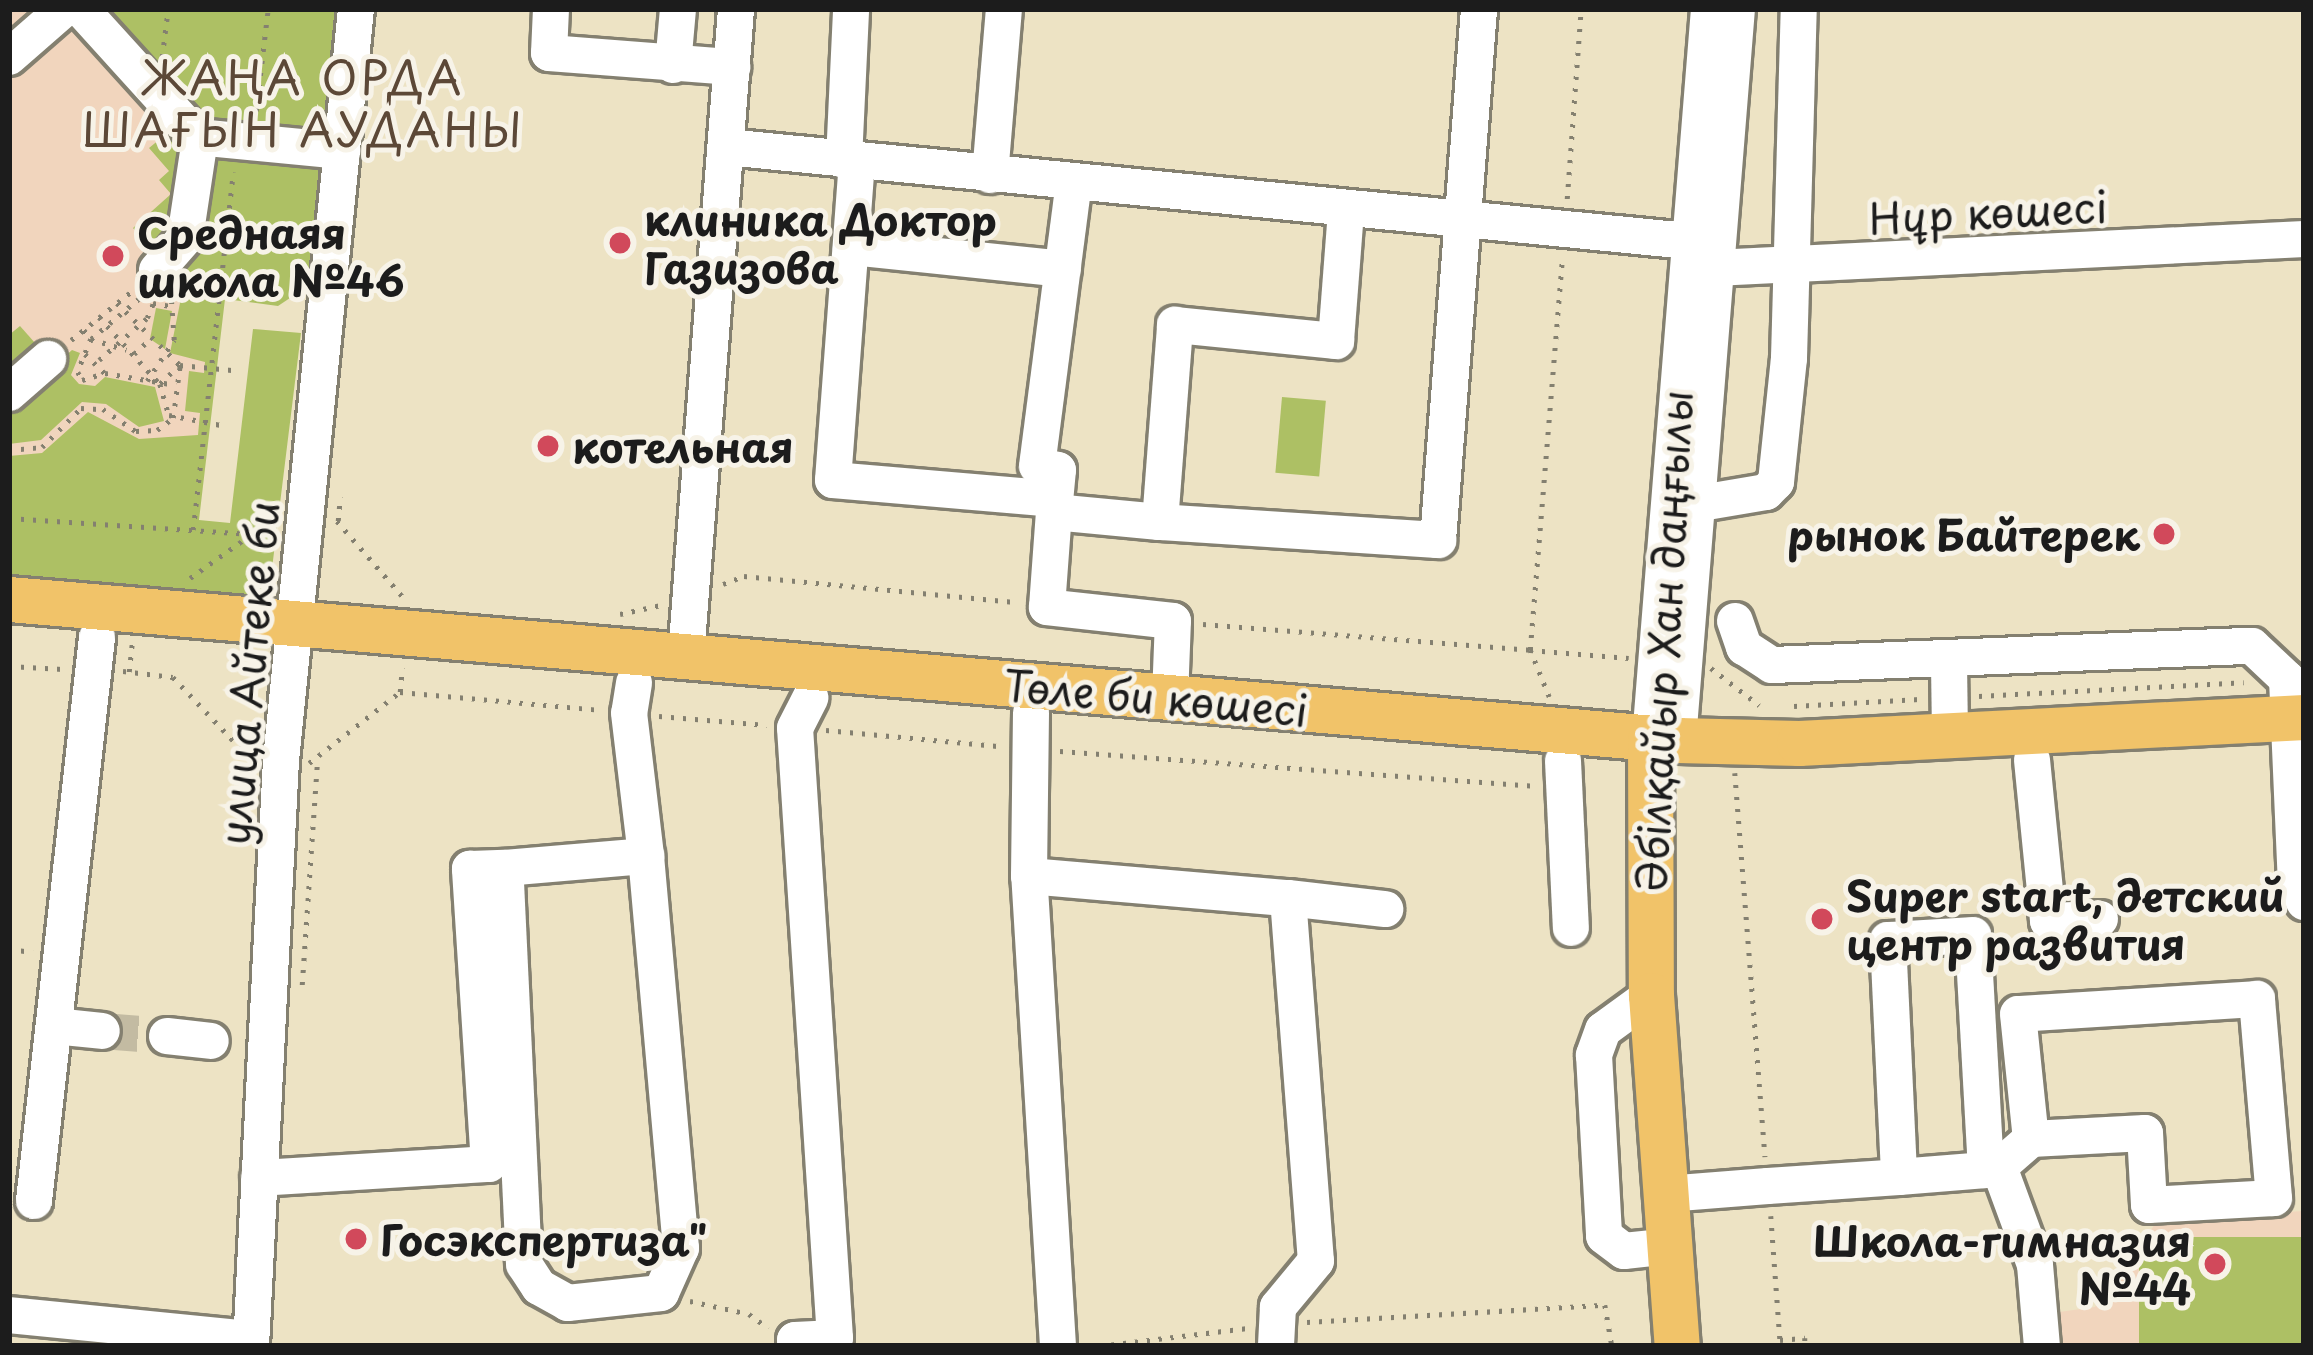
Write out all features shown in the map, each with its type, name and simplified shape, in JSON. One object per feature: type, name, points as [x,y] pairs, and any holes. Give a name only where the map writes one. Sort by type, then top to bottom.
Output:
[{"type":"main road","name":"Төле би көшесі","points":[[9,599],[294,639],[402,663],[1031,712],[1563,761],[1951,734],[2298,732]]},
{"type":"main road","name":"Төле би көшесі","points":[[9,631],[97,638],[294,639]]},
{"type":"main road","name":"Төле би көшесі","points":[[402,663],[686,656],[1170,698],[1663,754],[1735,771],[2032,760],[2298,732]]},
{"type":"main road","name":"Әбілқайыр Хан даңғылы","points":[[1663,754],[1651,995],[1702,1346]]},
{"type":"main road","name":"Әбілқайыр Хан даңғылы","points":[[1663,754],[1679,1194],[1670,1246],[1677,1346]]},
{"type":"street","points":[[9,57],[64,9]]},
{"type":"street","points":[[81,9],[200,139],[342,152]]},
{"type":"street","name":"улица Айтеке би","points":[[251,1343],[294,639],[356,9]]},
{"type":"street","points":[[551,9],[548,53],[731,67]]},
{"type":"street","points":[[673,65],[679,9]]},
{"type":"street","points":[[686,656],[736,9]]},
{"type":"street","points":[[851,9],[851,247],[833,480],[1160,522],[1438,540],[1479,9]]},
{"type":"street","points":[[990,175],[1004,9]]},
{"type":"street","name":"Әбілқайыр Хан даңғылы","points":[[1663,754],[1689,241],[1709,9]]},
{"type":"street","name":"Әбілқайыр Хан даңғылы","points":[[1663,754],[1694,504],[1737,9]]},
{"type":"street","points":[[1694,504],[1766,492],[1776,482],[1789,358],[1787,268],[1799,9]]},
{"type":"street","points":[[154,282],[185,238],[200,139]]},
{"type":"street","points":[[726,147],[1462,224],[1689,241],[1714,268]]},
{"type":"street","points":[[1074,183],[1037,466],[1058,470],[1047,607],[1173,621],[1170,698]]},
{"type":"street","points":[[1160,522],[1175,325],[1336,341],[1346,212]]},
{"type":"street","name":"Нұр көшесі","points":[[1714,268],[2304,239]]},
{"type":"street","points":[[851,247],[1063,269]]},
{"type":"street","points":[[9,393],[48,359]]},
{"type":"street","points":[[1735,621],[1744,647],[1772,664],[1949,663],[2236,646],[2266,653],[2304,647]]},
{"type":"street","points":[[34,1201],[97,638]]},
{"type":"street","points":[[2266,653],[2287,680],[2298,732],[2296,886],[2304,902]]},
{"type":"street","points":[[1949,663],[1951,734]]},
{"type":"street","points":[[505,868],[524,1264],[539,1288],[568,1303],[662,1293],[681,1248],[629,713],[634,683]]},
{"type":"street","points":[[795,1343],[835,1338],[795,728],[810,698]]},
{"type":"street","points":[[1031,712],[1029,876],[1058,1346]]},
{"type":"street","points":[[2032,760],[2048,921],[2100,919]]},
{"type":"street","points":[[1563,761],[1570,928]]},
{"type":"street","points":[[259,1178],[489,1164],[470,869],[646,856]]},
{"type":"street","points":[[1029,876],[1385,909]]},
{"type":"street","points":[[1276,1335],[1278,1306],[1316,1261],[1288,898]]},
{"type":"street","points":[[1899,1177],[1888,940],[1972,934],[1992,1168],[2036,1265],[2042,1346]]},
{"type":"street","points":[[1651,995],[1603,1030],[1594,1054],[1604,1236],[1624,1251],[1670,1246]]},
{"type":"street","points":[[1679,1194],[1992,1168],[2031,1139],[2145,1133],[2150,1205],[2274,1198],[2258,999],[2018,1015],[2031,1139]]},
{"type":"street","points":[[54,1026],[102,1031]]},
{"type":"street","points":[[167,1036],[211,1041]]},
{"type":"street","points":[[9,1315],[185,1339],[251,1343]]},
{"type":"path","points":[[193,530],[235,156],[250,156],[268,9]]},
{"type":"path","points":[[1173,621],[1530,650],[1581,9]]},
{"type":"path","points":[[48,359],[117,303],[159,281],[91,339],[78,376],[92,382],[105,373],[177,386]]},
{"type":"path","points":[[147,381],[147,370],[174,340],[176,307],[161,284],[154,282]]},
{"type":"path","points":[[154,282],[176,307]]},
{"type":"path","points":[[132,353],[147,338],[154,282]]},
{"type":"path","points":[[97,300],[106,311]]},
{"type":"path","points":[[117,303],[147,338],[180,365],[232,370]]},
{"type":"path","points":[[99,317],[160,384],[173,418]]},
{"type":"path","points":[[99,360],[147,318]]},
{"type":"path","points":[[84,330],[91,339],[119,344]]},
{"type":"path","points":[[85,353],[99,360],[105,373]]},
{"type":"path","points":[[160,384],[180,365]]},
{"type":"path","points":[[173,418],[180,365]]},
{"type":"path","points":[[9,450],[42,447],[81,408],[103,409],[146,433],[173,418],[226,426]]},
{"type":"path","points":[[183,584],[271,515],[338,521],[407,602],[402,663]]},
{"type":"path","points":[[9,518],[247,534]]},
{"type":"path","points":[[302,993],[317,764]]},
{"type":"path","points":[[1735,771],[1780,1340],[1805,1339],[1805,1346]]},
{"type":"path","points":[[662,1293],[749,1314],[795,1343]]},
{"type":"path","points":[[1099,1346],[1605,1305],[1612,1346]]},
{"type":"shaded area","name":"Среднаяя школа №46","points":[[9,9],[260,9],[189,524],[9,509]]},
{"type":"shaded area","name":"Школа-гимназия №44","points":[[2304,1211],[2304,1346],[2061,1346],[2059,1312],[2095,1307],[2158,1220]]},
{"type":"green space","points":[[96,9],[336,9],[308,286],[278,306],[225,299],[199,520],[230,523],[253,329],[301,333],[269,593],[248,604],[9,585],[9,456],[42,453],[88,412],[139,439],[198,435],[200,413],[185,411],[189,371],[204,373],[205,362],[170,353],[180,303],[162,277],[209,132]]},
{"type":"green space","points":[[155,107],[191,146],[179,224],[158,257],[133,228],[171,194],[159,180],[169,171],[149,148],[160,139],[142,118]]},
{"type":"green space","points":[[156,308],[172,311],[165,349],[150,339]]},
{"type":"green space","points":[[20,326],[43,352],[9,381],[9,335]]},
{"type":"green space","points":[[72,350],[80,353],[71,375],[79,384],[95,386],[105,377],[155,387],[164,421],[139,427],[106,404],[82,402],[41,440],[9,444],[9,407]]},
{"type":"green space","points":[[1282,397],[1326,401],[1319,477],[1275,473]]},
{"type":"green space","name":"Школа-гимназия №44","points":[[2139,1237],[2304,1237],[2304,1346],[2139,1346]]},
{"type":"tunnel","points":[[102,1031],[167,1036]]},
{"type":"place","name":"клиника Доктор Газизова","points":[[620,243]]},
{"type":"place","name":"Среднаяя школа №46","points":[[113,256]]},
{"type":"place","name":"котельная","points":[[548,446]]},
{"type":"place","name":"рынок Байтерек","points":[[2164,534]]},
{"type":"place","name":"Super start, детский центр развития","points":[[1822,919]]},
{"type":"place","name":"Госэкспертиза\"","points":[[356,1239]]},
{"type":"place","name":"Школа-гимназия №44","points":[[2215,1264]]},
{"type":"district","name":"ЖАҢА ОРДА ШАҒЫН АУДАНЫ","points":[[303,103]]}]
